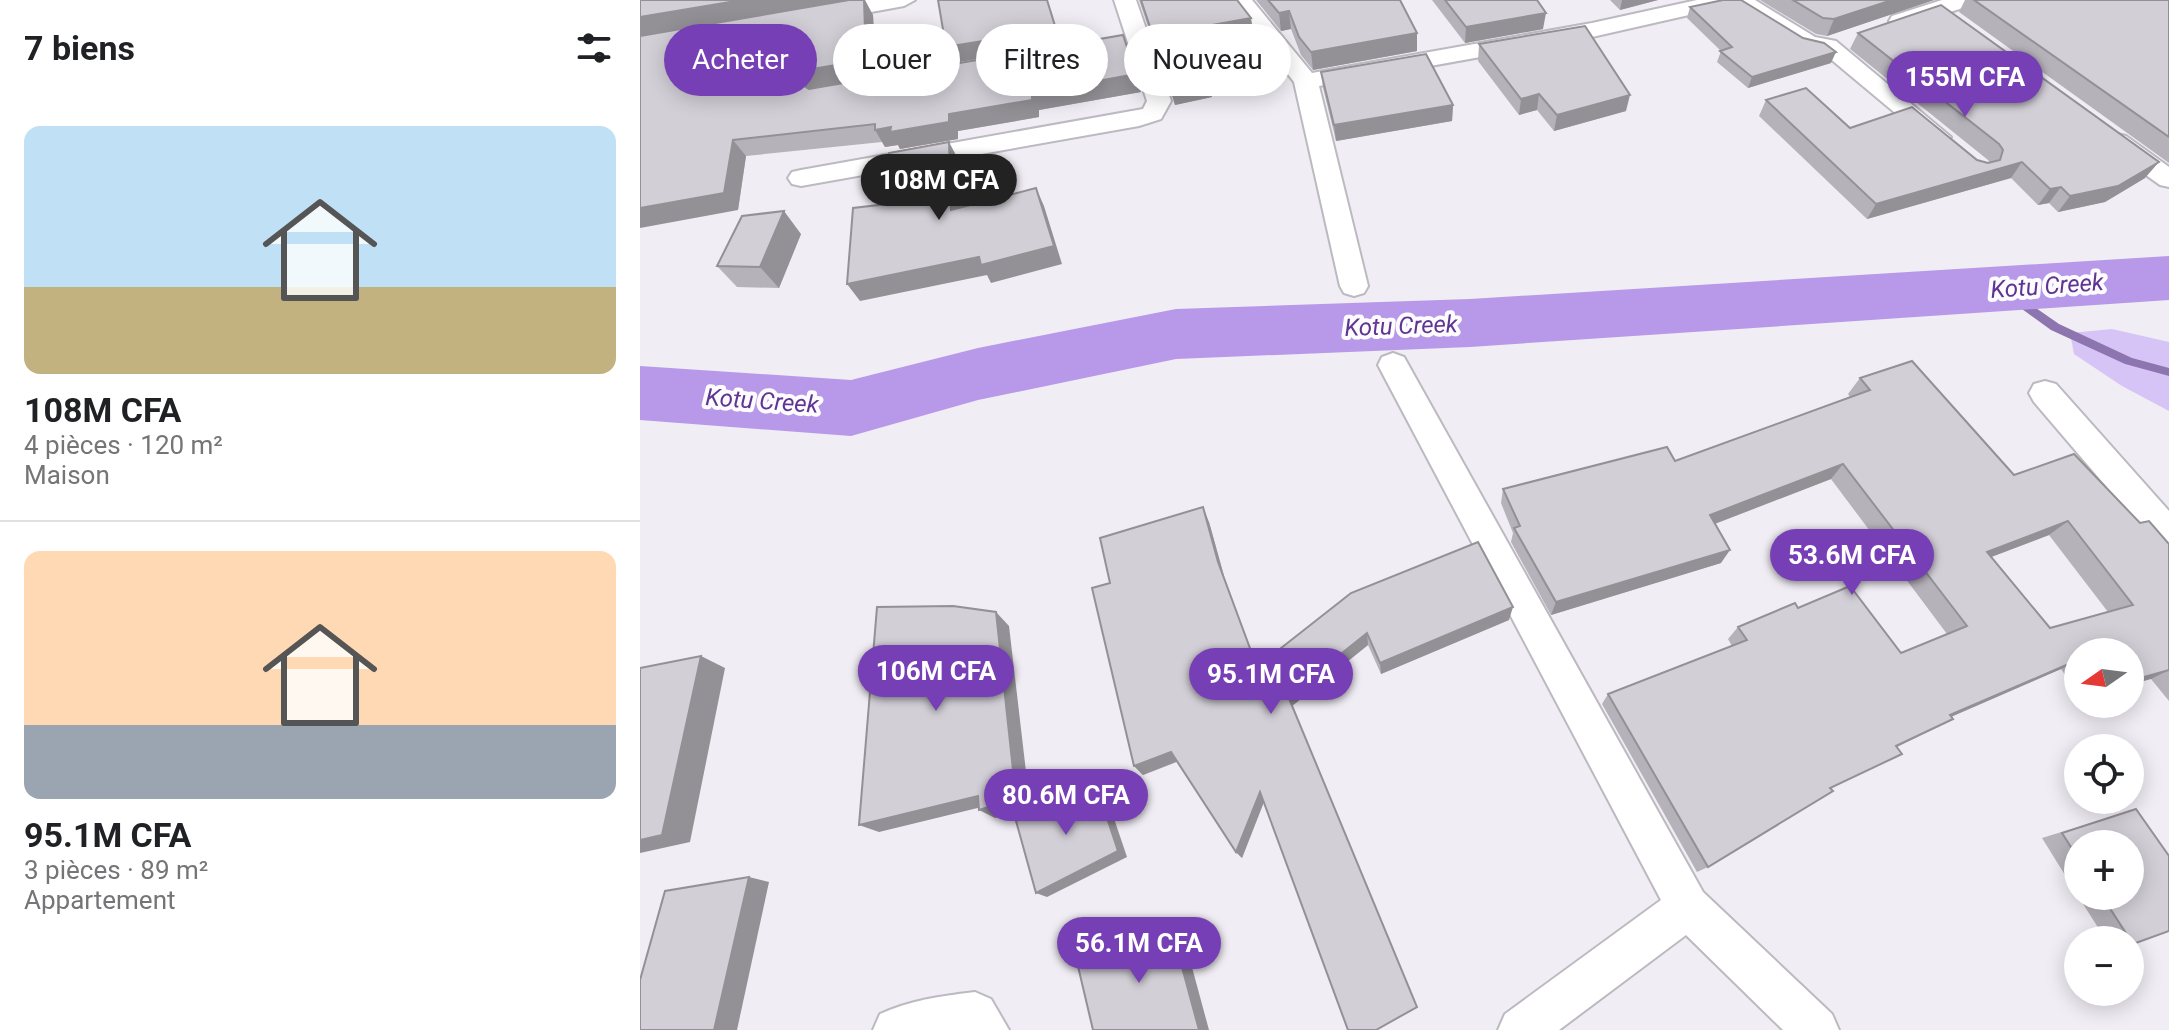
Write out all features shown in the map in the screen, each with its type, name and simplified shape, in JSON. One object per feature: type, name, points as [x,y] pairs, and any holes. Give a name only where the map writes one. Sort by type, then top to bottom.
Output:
[{"type":"street","points":[[796,18],[904,0]]},
{"type":"street","points":[[1125,0],[1134,24]]},
{"type":"street","points":[[1241,0],[1306,81],[1354,286]]},
{"type":"street","points":[[1306,81],[1592,30],[1726,0]]},
{"type":"street","points":[[1740,0],[1808,42],[1828,46],[1954,149]]},
{"type":"street","points":[[1882,27],[1964,0]]},
{"type":"street","points":[[1935,9],[1958,25]]},
{"type":"street","points":[[1828,46],[1855,37]]},
{"type":"street","points":[[1111,47],[1124,44]]},
{"type":"street","points":[[801,178],[1139,119],[1152,114],[1159,101],[1157,96]]},
{"type":"street","points":[[2097,127],[2169,179]]},
{"type":"street","points":[[1393,365],[1688,907],[1816,1030]]},
{"type":"street","points":[[2045,393],[2169,535]]},
{"type":"street","points":[[1521,1030],[1688,907]]},
{"type":"street","points":[[896,1030],[919,1022],[975,1015],[986,1030]]},
{"type":"shaded area","points":[[2112,329],[2169,342],[2169,411],[2122,386],[2074,354],[2070,333]]},
{"type":"building","points":[[640,0],[742,0],[640,17]]},
{"type":"building","points":[[864,0],[865,24],[833,24],[833,66],[817,68],[817,24],[710,24]]},
{"type":"building","points":[[938,0],[1047,0],[1054,24],[976,24],[976,42],[960,45],[960,24],[942,24]]},
{"type":"building","points":[[1141,0],[1237,0],[1251,18],[1218,24],[1149,24]]},
{"type":"building","points":[[1268,0],[1400,0],[1417,33],[1311,52],[1299,37],[1289,11],[1279,13]]},
{"type":"building","points":[[1445,0],[1537,0],[1546,13],[1466,27]]},
{"type":"building","points":[[1723,0],[1741,0],[1803,38],[1824,43],[1836,52],[1752,77],[1720,51],[1732,47],[1690,7]]},
{"type":"building","points":[[1793,0],[1892,0],[1834,19],[1823,18]]},
{"type":"building","points":[[1974,0],[2169,0],[2169,137]]},
{"type":"building","points":[[1941,5],[2159,162],[2118,186],[2070,196],[2061,187],[2050,189],[2022,162],[1876,204],[1766,100],[1806,88],[1850,128],[1912,107],[1977,160],[1988,163],[2000,160],[2003,150],[1999,144],[1858,33]]},
{"type":"building","points":[[1585,26],[1630,95],[1557,115],[1539,94],[1521,99],[1479,44]]},
{"type":"building","points":[[664,32],[664,96],[817,96],[817,88],[833,85],[833,96],[960,96],[960,63],[976,60],[976,96],[1032,96],[1032,100],[949,114],[949,122],[890,132],[891,127],[875,130],[875,124],[733,140],[724,193],[640,208],[640,36]]},
{"type":"building","points":[[1123,35],[1124,76],[1108,79],[1108,38]]},
{"type":"building","points":[[1426,54],[1453,105],[1334,125],[1321,72]]},
{"type":"building","points":[[949,142],[951,210],[1036,188],[1054,246],[981,265],[979,257],[847,284],[853,208],[887,204],[889,153]]},
{"type":"building","points":[[784,211],[760,267],[717,266],[742,216]]},
{"type":"building","points":[[1912,361],[2014,475],[2074,454],[2140,523],[2149,521],[2169,544],[2169,670],[2144,677],[2144,638],[2064,638],[2064,666],[1950,715],[1953,719],[1896,746],[1902,754],[1830,788],[1833,791],[1708,867],[1608,694],[1747,640],[1738,627],[1795,603],[1798,608],[1850,586],[1901,653],[1967,626],[1843,464],[1710,515],[1730,550],[1556,602],[1514,528],[1520,526],[1503,489],[1667,447],[1675,461],[1870,390],[1860,378]],"holes":[[[2068,521],[2133,605],[2050,628],[1987,552]]]},
{"type":"building","points":[[1203,507],[1218,562],[1257,667],[1351,593],[1478,542],[1513,607],[1380,663],[1367,633],[1288,696],[1417,1007],[1376,1030],[1348,1030],[1260,792],[1236,852],[1171,752],[1134,766],[1092,588],[1110,583],[1100,538]]},
{"type":"building","points":[[953,606],[996,612],[1016,798],[979,810],[978,796],[859,825],[877,607]]},
{"type":"building","points":[[701,656],[662,835],[640,840],[640,668]]},
{"type":"building","points":[[1095,782],[1118,851],[1036,893],[1016,821]]},
{"type":"building","points":[[2121,814],[2140,814],[2169,856],[2169,931],[2144,940],[2144,926],[2121,926],[2111,910],[2144,910],[2144,830],[2071,830]]},
{"type":"building","points":[[749,877],[714,1030],[640,1030],[640,980],[665,891]]},
{"type":"building","points":[[1169,919],[1199,1030],[1093,1030],[1077,962]]},
{"type":"waterway","name":"Kotu Creek","points":[[640,393],[851,408],[978,374],[1176,334],[1470,323],[2169,278]]},
{"type":"waterway","points":[[2004,290],[2055,327],[2129,361],[2169,372]]}]
